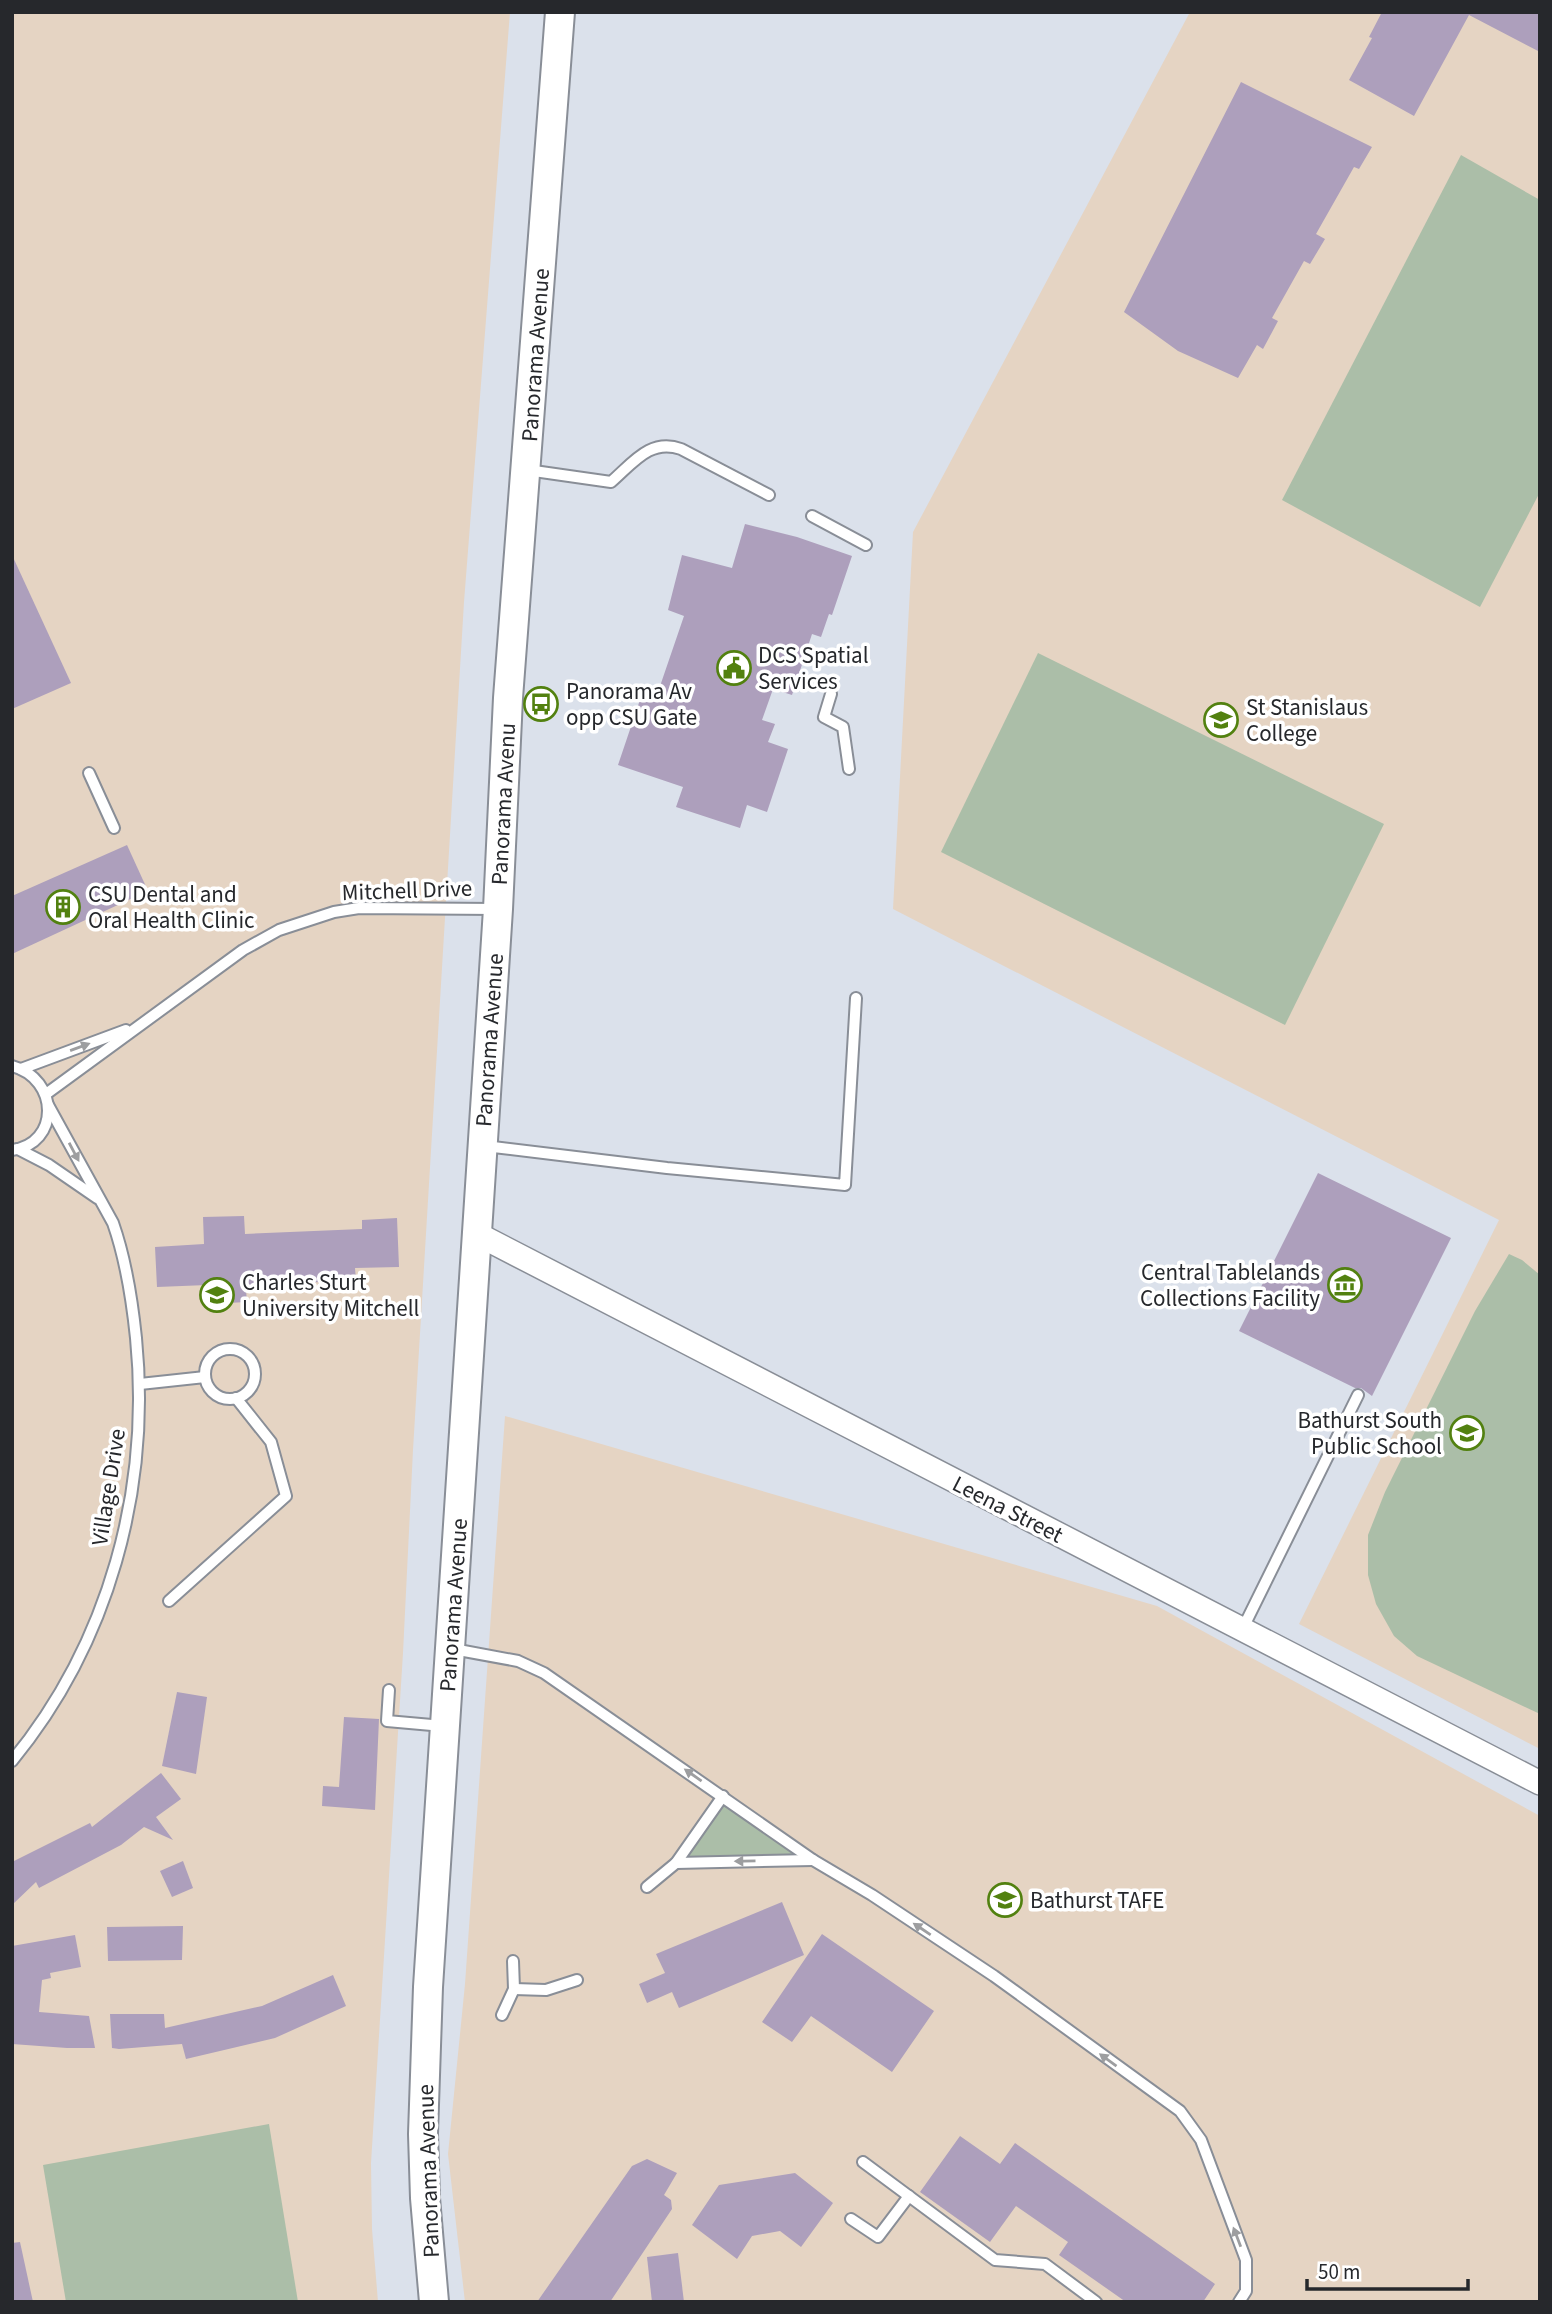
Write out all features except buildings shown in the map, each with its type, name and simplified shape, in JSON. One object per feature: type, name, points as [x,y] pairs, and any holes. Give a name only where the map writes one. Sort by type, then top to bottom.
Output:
[{"type":"street","name":"Panorama Avenue","points":[[508,698],[560,12]]},
{"type":"street","name":"Panorama Avenu","points":[[498,909],[508,698]]},
{"type":"street","name":"Panorama Avenue","points":[[434,2302],[425,2198],[423,2134],[428,1987],[498,909]]},
{"type":"street","name":"Leena Street","points":[[477,1234],[1540,1783]]},
{"type":"lane","points":[[527,470],[611,482],[650,449],[669,445],[769,495]]},
{"type":"lane","points":[[812,516],[866,545]]},
{"type":"lane","points":[[831,694],[824,717],[843,727],[849,769]]},
{"type":"lane","points":[[89,772],[114,828]]},
{"type":"lane","name":"Mitchell Drive","points":[[47,1100],[139,1026],[243,950],[279,930],[307,920],[359,908],[498,909]]},
{"type":"lane","points":[[482,1146],[667,1168],[845,1185],[856,998]]},
{"type":"lane","name":"Mitchell Drive","points":[[17,1067],[139,1026]]},
{"type":"lane","name":"Village Drive","points":[[12,1761],[63,1687],[88,1638],[115,1569],[125,1532],[138,1453],[140,1384],[127,1274],[113,1223],[40,1083],[32,1074],[17,1067]]},
{"type":"lane","points":[[15,1150],[32,1142],[41,1132],[47,1119],[47,1100]]},
{"type":"lane","name":"Village Drive","points":[[15,1150],[49,1165],[99,1200]]},
{"type":"lane","points":[[235,1349],[244,1353],[254,1369],[255,1378],[244,1394],[225,1399],[208,1387],[205,1377],[206,1367],[217,1353],[235,1349]]},
{"type":"lane","points":[[140,1384],[205,1377]]},
{"type":"lane","points":[[1242,1630],[1358,1395]]},
{"type":"lane","points":[[169,1601],[286,1496],[271,1442],[236,1398]]},
{"type":"lane","points":[[450,1649],[517,1661],[537,1669],[813,1860],[872,1895],[993,1976],[1180,2111],[1200,2140],[1246,2260],[1246,2291],[1239,2302]]},
{"type":"lane","points":[[389,1690],[387,1721],[445,1726]]},
{"type":"lane","points":[[647,1887],[676,1863],[723,1796]]},
{"type":"lane","points":[[676,1863],[813,1860]]},
{"type":"lane","points":[[502,2015],[514,1989],[513,1961]]},
{"type":"lane","points":[[514,1989],[546,1990],[577,1980]]},
{"type":"lane","points":[[863,2162],[995,2260],[1045,2264],[1096,2302]]},
{"type":"lane","points":[[851,2219],[878,2237],[909,2196]]},
{"type":"shaded area","name":"Charles Sturt University Mitchell","points":[[12,12],[510,12],[464,602],[371,2163],[372,2229],[378,2302],[12,2302]]},
{"type":"shaded area","name":"St Stanislaus College","points":[[1190,12],[1540,12],[1540,1749],[1299,1624],[1499,1220],[893,909],[913,532]]},
{"type":"shaded area","name":"Bathurst TAFE","points":[[505,1416],[1157,1606],[1540,1816],[1540,2302],[465,2302],[448,2154],[465,1984]]},
{"type":"green space","points":[[1461,155],[1540,200],[1540,492],[1480,607],[1282,500]]},
{"type":"green space","points":[[1038,653],[1384,824],[1285,1025],[941,852]]},
{"type":"green space","name":"Bathurst South Public School","points":[[1509,1254],[1522,1260],[1540,1275],[1540,1714],[1417,1656],[1394,1636],[1376,1604],[1368,1575],[1368,1535],[1385,1492],[1475,1311]]},
{"type":"green space","points":[[723,1796],[813,1860],[676,1863]]},
{"type":"green space","points":[[269,2124],[298,2302],[66,2302],[43,2165]]},
{"type":"place","name":"DCS Spatial Services","points":[[734,668]]},
{"type":"place","name":"Panorama Av opp CSU Gate","points":[[541,704]]},
{"type":"place","name":"St Stanislaus College","points":[[1221,720]]},
{"type":"place","name":"CSU Dental and Oral Health Clinic","points":[[63,907]]},
{"type":"place","name":"Central Tablelands Collections Facility","points":[[1345,1285]]},
{"type":"place","name":"Charles Sturt University Mitchell","points":[[217,1295]]},
{"type":"place","name":"Bathurst South Public School","points":[[1467,1433]]},
{"type":"place","name":"Bathurst TAFE","points":[[1005,1900]]}]
